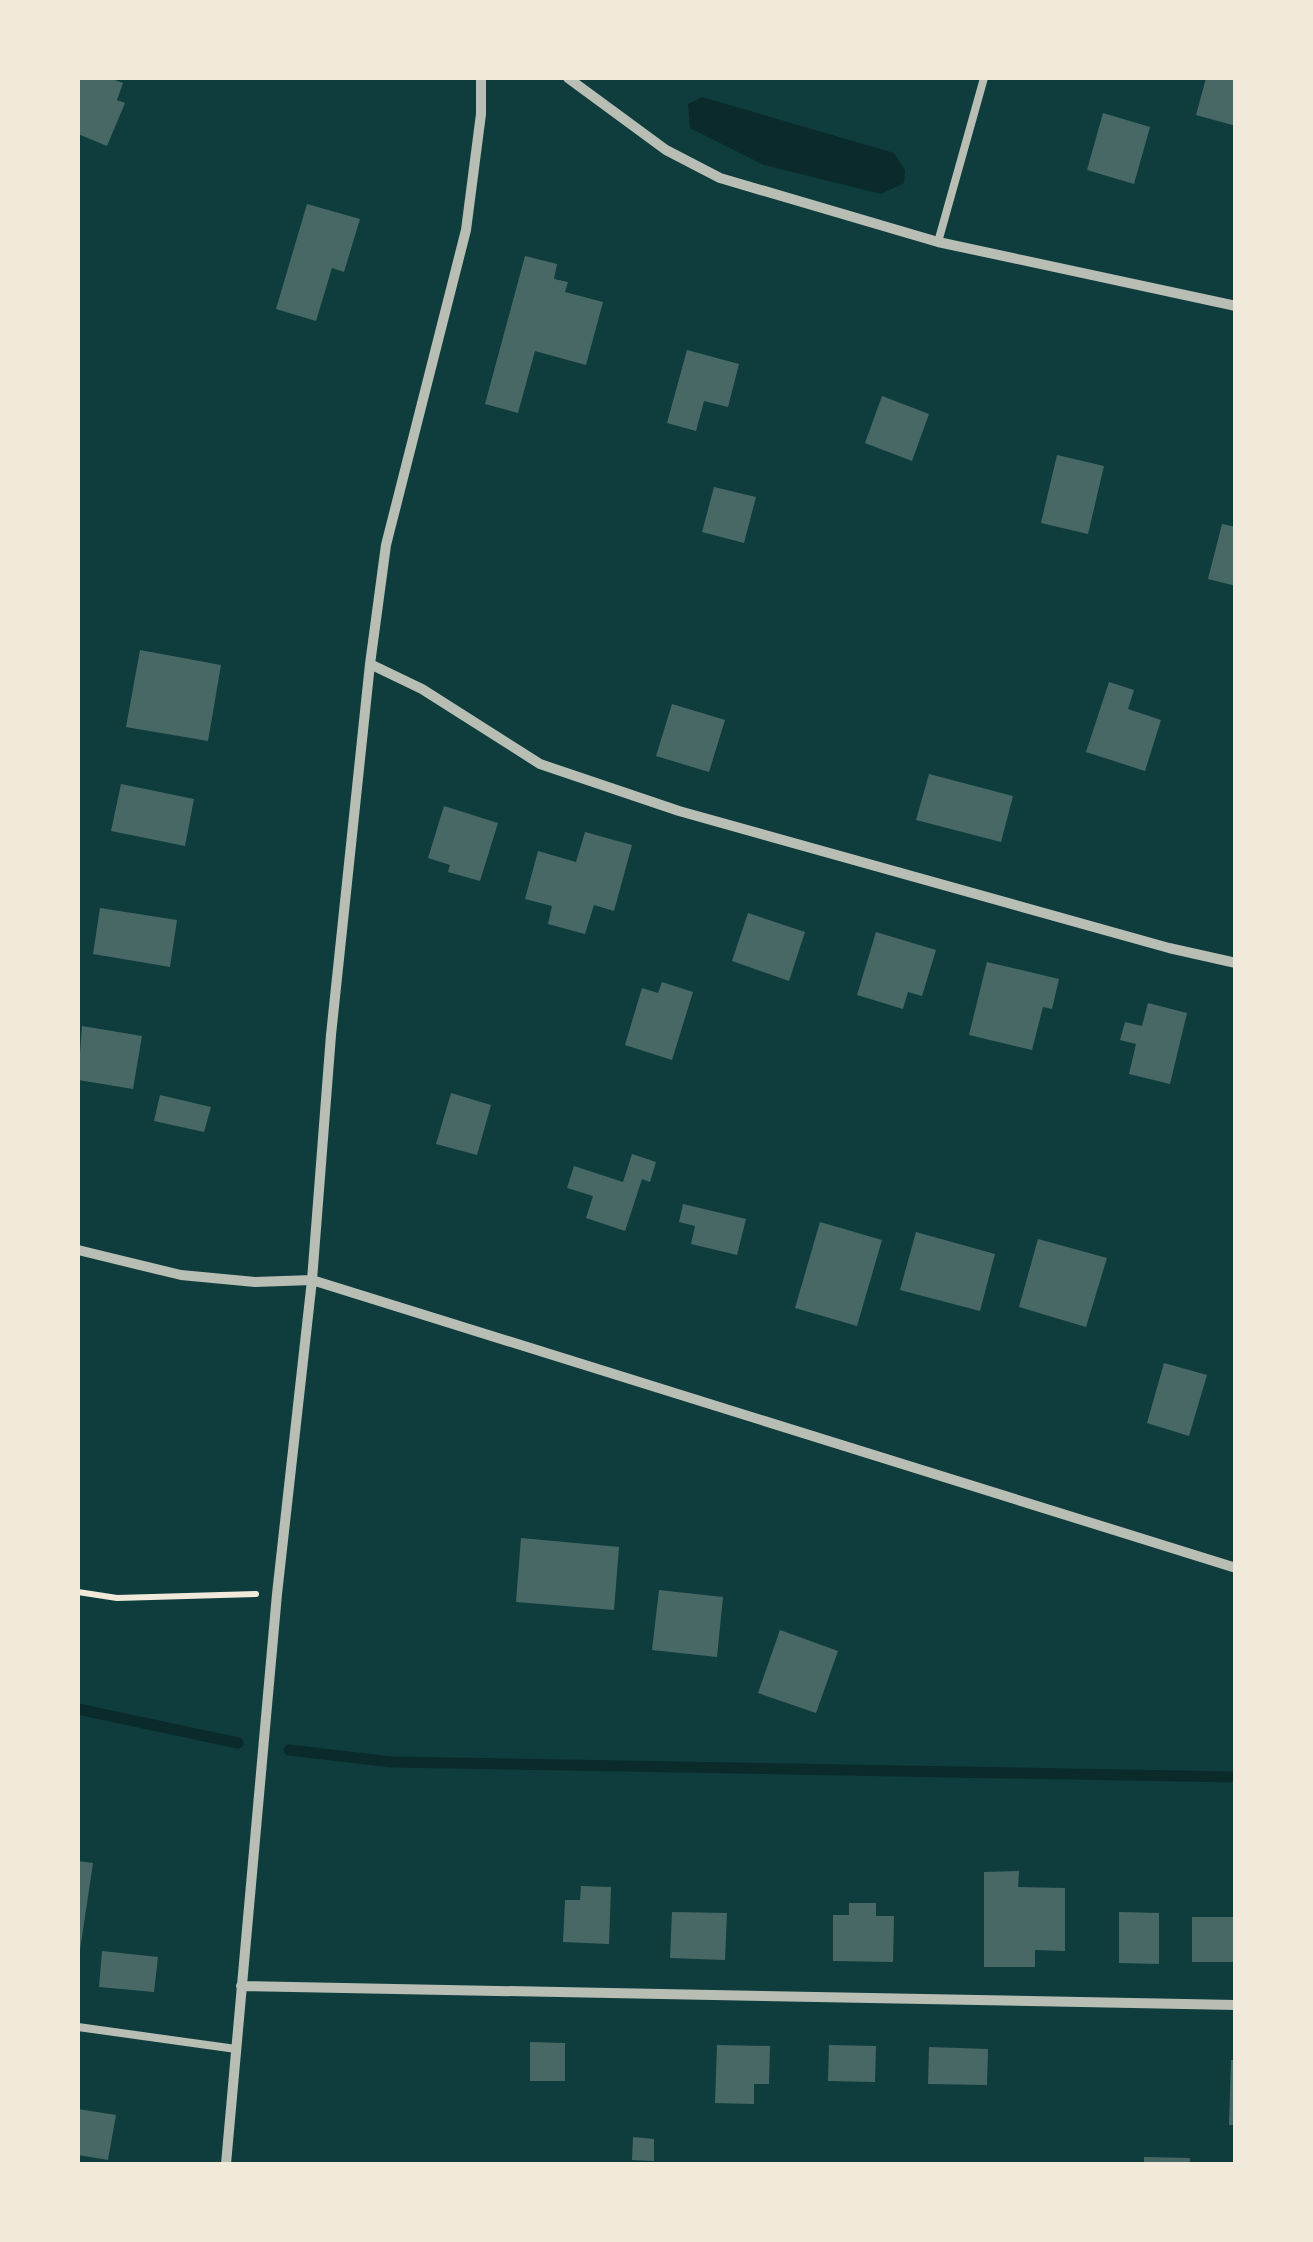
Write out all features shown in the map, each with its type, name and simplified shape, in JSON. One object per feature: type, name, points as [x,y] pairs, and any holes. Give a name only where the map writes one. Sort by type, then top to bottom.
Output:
[{"type":"street","points":[[226,2164],[277,1594],[312,1280],[331,1035],[370,664],[386,545],[466,230],[481,114],[481,78]]},
{"type":"street","points":[[568,78],[666,150],[720,178],[938,242],[1236,306]]},
{"type":"street","points":[[370,664],[422,689],[540,764],[679,812],[1236,963]]},
{"type":"street","points":[[78,1250],[181,1275],[255,1282],[312,1280],[1236,1568]]},
{"type":"street","points":[[241,1986],[1236,2005]]},
{"type":"lane","points":[[938,242],[984,78]]},
{"type":"lane","points":[[78,2027],[236,2049]]},
{"type":"path","points":[[78,1592],[117,1598],[277,1594]]},
{"type":"water","points":[[702,97],[894,153],[905,170],[904,183],[881,194],[764,165],[690,128],[688,104]]},
{"type":"building","points":[[78,78],[109,78],[123,83],[117,100],[125,103],[107,146],[78,134]]},
{"type":"building","points":[[1206,78],[1236,78],[1236,126],[1196,115]]},
{"type":"building","points":[[1103,113],[1150,127],[1134,184],[1087,170]]},
{"type":"building","points":[[307,204],[360,219],[344,272],[332,268],[316,321],[276,309]]},
{"type":"building","points":[[525,256],[557,264],[554,279],[568,282],[565,292],[603,302],[586,365],[535,351],[518,413],[485,404]]},
{"type":"building","points":[[687,350],[739,364],[728,407],[704,401],[696,431],[667,423]]},
{"type":"building","points":[[882,396],[929,414],[912,461],[865,443]]},
{"type":"building","points":[[1057,455],[1104,466],[1088,534],[1041,523]]},
{"type":"building","points":[[714,487],[756,497],[744,543],[702,532]]},
{"type":"building","points":[[1222,524],[1236,527],[1236,586],[1208,579]]},
{"type":"building","points":[[140,650],[221,665],[208,741],[126,727]]},
{"type":"building","points":[[1109,682],[1134,690],[1128,709],[1161,720],[1145,771],[1086,752]]},
{"type":"building","points":[[672,704],[725,720],[709,772],[656,756]]},
{"type":"building","points":[[929,774],[1013,796],[1001,842],[916,820]]},
{"type":"building","points":[[121,784],[194,799],[185,846],[111,831]]},
{"type":"building","points":[[444,806],[498,823],[480,881],[448,872],[450,865],[428,858]]},
{"type":"building","points":[[585,832],[632,845],[614,911],[594,905],[585,934],[548,924],[552,906],[525,899],[538,851],[576,862]]},
{"type":"building","points":[[100,908],[177,920],[170,967],[93,954]]},
{"type":"building","points":[[748,913],[805,932],[789,981],[732,961]]},
{"type":"building","points":[[876,932],[936,950],[922,996],[908,992],[903,1009],[857,995]]},
{"type":"building","points":[[987,962],[1059,979],[1052,1009],[1043,1007],[1032,1050],[969,1035]]},
{"type":"building","points":[[662,982],[693,992],[672,1060],[625,1045],[642,988],[658,993]]},
{"type":"building","points":[[1148,1003],[1187,1013],[1170,1084],[1129,1074],[1136,1044],[1120,1040],[1125,1022],[1142,1026]]},
{"type":"building","points":[[82,1026],[142,1036],[133,1089],[78,1080]]},
{"type":"building","points":[[451,1093],[491,1105],[477,1155],[436,1144]]},
{"type":"building","points":[[160,1095],[211,1107],[204,1132],[154,1121]]},
{"type":"building","points":[[632,1154],[656,1162],[650,1182],[642,1179],[625,1231],[586,1218],[593,1196],[567,1188],[574,1166],[623,1182]]},
{"type":"building","points":[[683,1204],[746,1219],[737,1255],[691,1244],[695,1226],[679,1222]]},
{"type":"building","points":[[820,1222],[882,1240],[857,1326],[795,1308]]},
{"type":"building","points":[[916,1232],[995,1254],[980,1311],[900,1290]]},
{"type":"building","points":[[1038,1239],[1107,1258],[1086,1327],[1019,1307]]},
{"type":"building","points":[[1164,1363],[1207,1375],[1189,1436],[1147,1423]]},
{"type":"building","points":[[521,1538],[619,1547],[614,1610],[516,1602]]},
{"type":"building","points":[[659,1590],[723,1597],[717,1657],[652,1650]]},
{"type":"building","points":[[780,1630],[838,1651],[816,1713],[758,1693]]},
{"type":"building","points":[[78,1861],[93,1863],[80,1950],[78,1950]]},
{"type":"building","points":[[1019,1871],[1018,1887],[1065,1888],[1065,1951],[1035,1950],[1035,1967],[984,1967],[984,1872]]},
{"type":"building","points":[[581,1886],[611,1887],[609,1944],[563,1942],[565,1900],[580,1900]]},
{"type":"building","points":[[849,1903],[876,1903],[876,1916],[894,1916],[893,1962],[833,1961],[833,1915],[849,1915]]},
{"type":"building","points":[[672,1912],[727,1913],[725,1960],[670,1958]]},
{"type":"building","points":[[1119,1912],[1159,1913],[1159,1964],[1119,1963]]},
{"type":"building","points":[[1192,1917],[1236,1917],[1236,1962],[1192,1962]]},
{"type":"building","points":[[102,1951],[158,1957],[154,1992],[99,1987]]},
{"type":"building","points":[[530,2042],[565,2043],[565,2081],[530,2081]]},
{"type":"building","points":[[717,2045],[770,2046],[769,2084],[754,2084],[754,2104],[715,2103]]},
{"type":"building","points":[[829,2045],[876,2046],[875,2082],[828,2081]]},
{"type":"building","points":[[929,2047],[988,2049],[987,2085],[928,2084]]},
{"type":"building","points":[[1231,2060],[1236,2060],[1236,2125],[1229,2125]]},
{"type":"building","points":[[78,2109],[116,2115],[108,2160],[78,2155]]},
{"type":"building","points":[[633,2137],[654,2139],[654,2161],[632,2160]]},
{"type":"building","points":[[1144,2157],[1190,2158],[1190,2164],[1144,2164]]},
{"type":"waterway","points":[[78,1709],[238,1743]]},
{"type":"waterway","points":[[289,1750],[392,1762],[1236,1777]]}]
